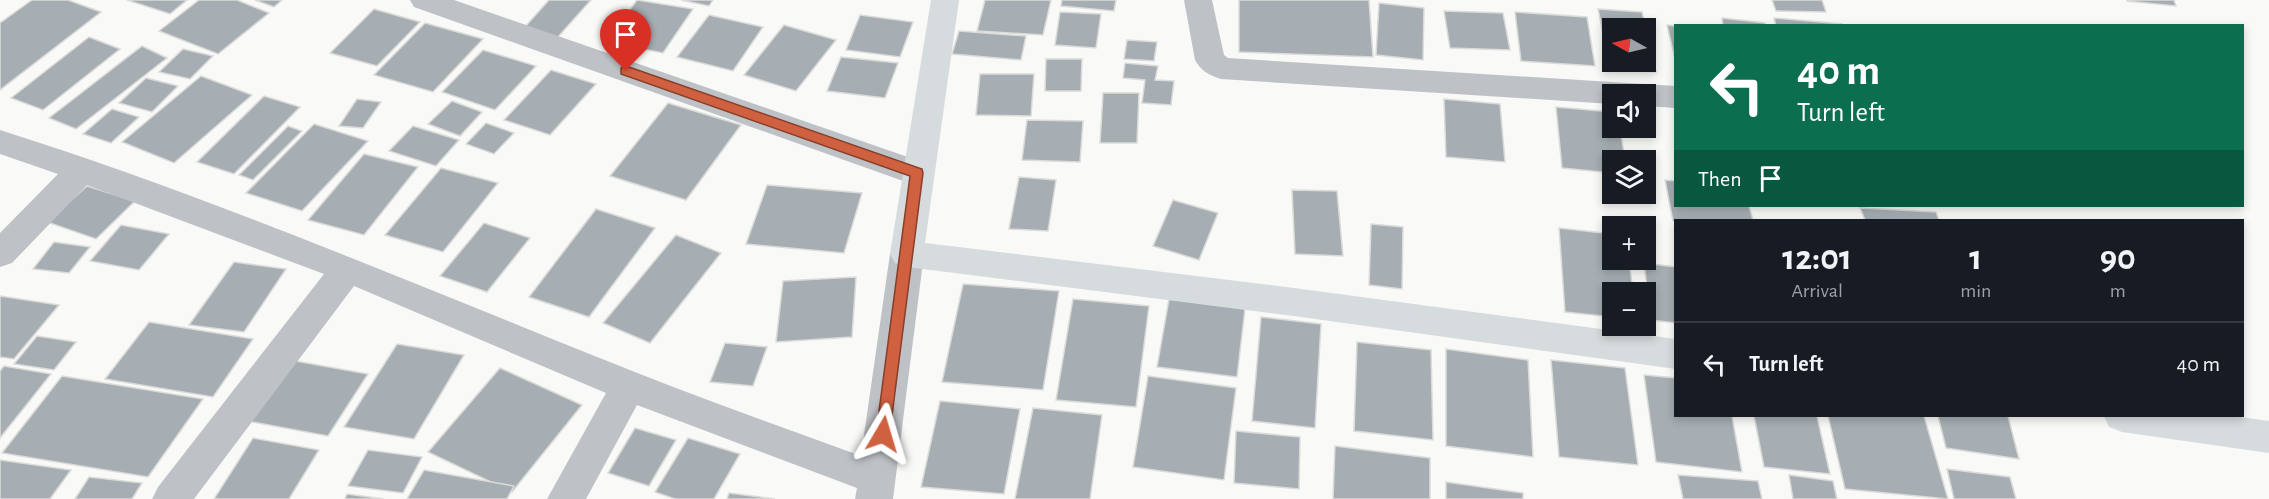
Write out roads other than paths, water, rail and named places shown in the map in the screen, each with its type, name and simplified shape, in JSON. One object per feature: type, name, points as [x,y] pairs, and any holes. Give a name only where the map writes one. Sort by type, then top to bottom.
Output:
[{"type":"street","points":[[424,0],[917,173]]},
{"type":"street","points":[[0,142],[82,170],[348,269],[876,489],[917,173],[945,0]]},
{"type":"street","points":[[1198,0],[1210,60],[1221,68],[1602,92]]},
{"type":"street","points":[[1656,96],[1674,97]]},
{"type":"street","points":[[0,254],[82,170]]},
{"type":"street","points":[[907,254],[1294,302],[1674,354]]},
{"type":"street","points":[[171,499],[348,269]]},
{"type":"street","points":[[566,499],[629,386]]},
{"type":"street","points":[[2129,417],[2269,437]]}]
